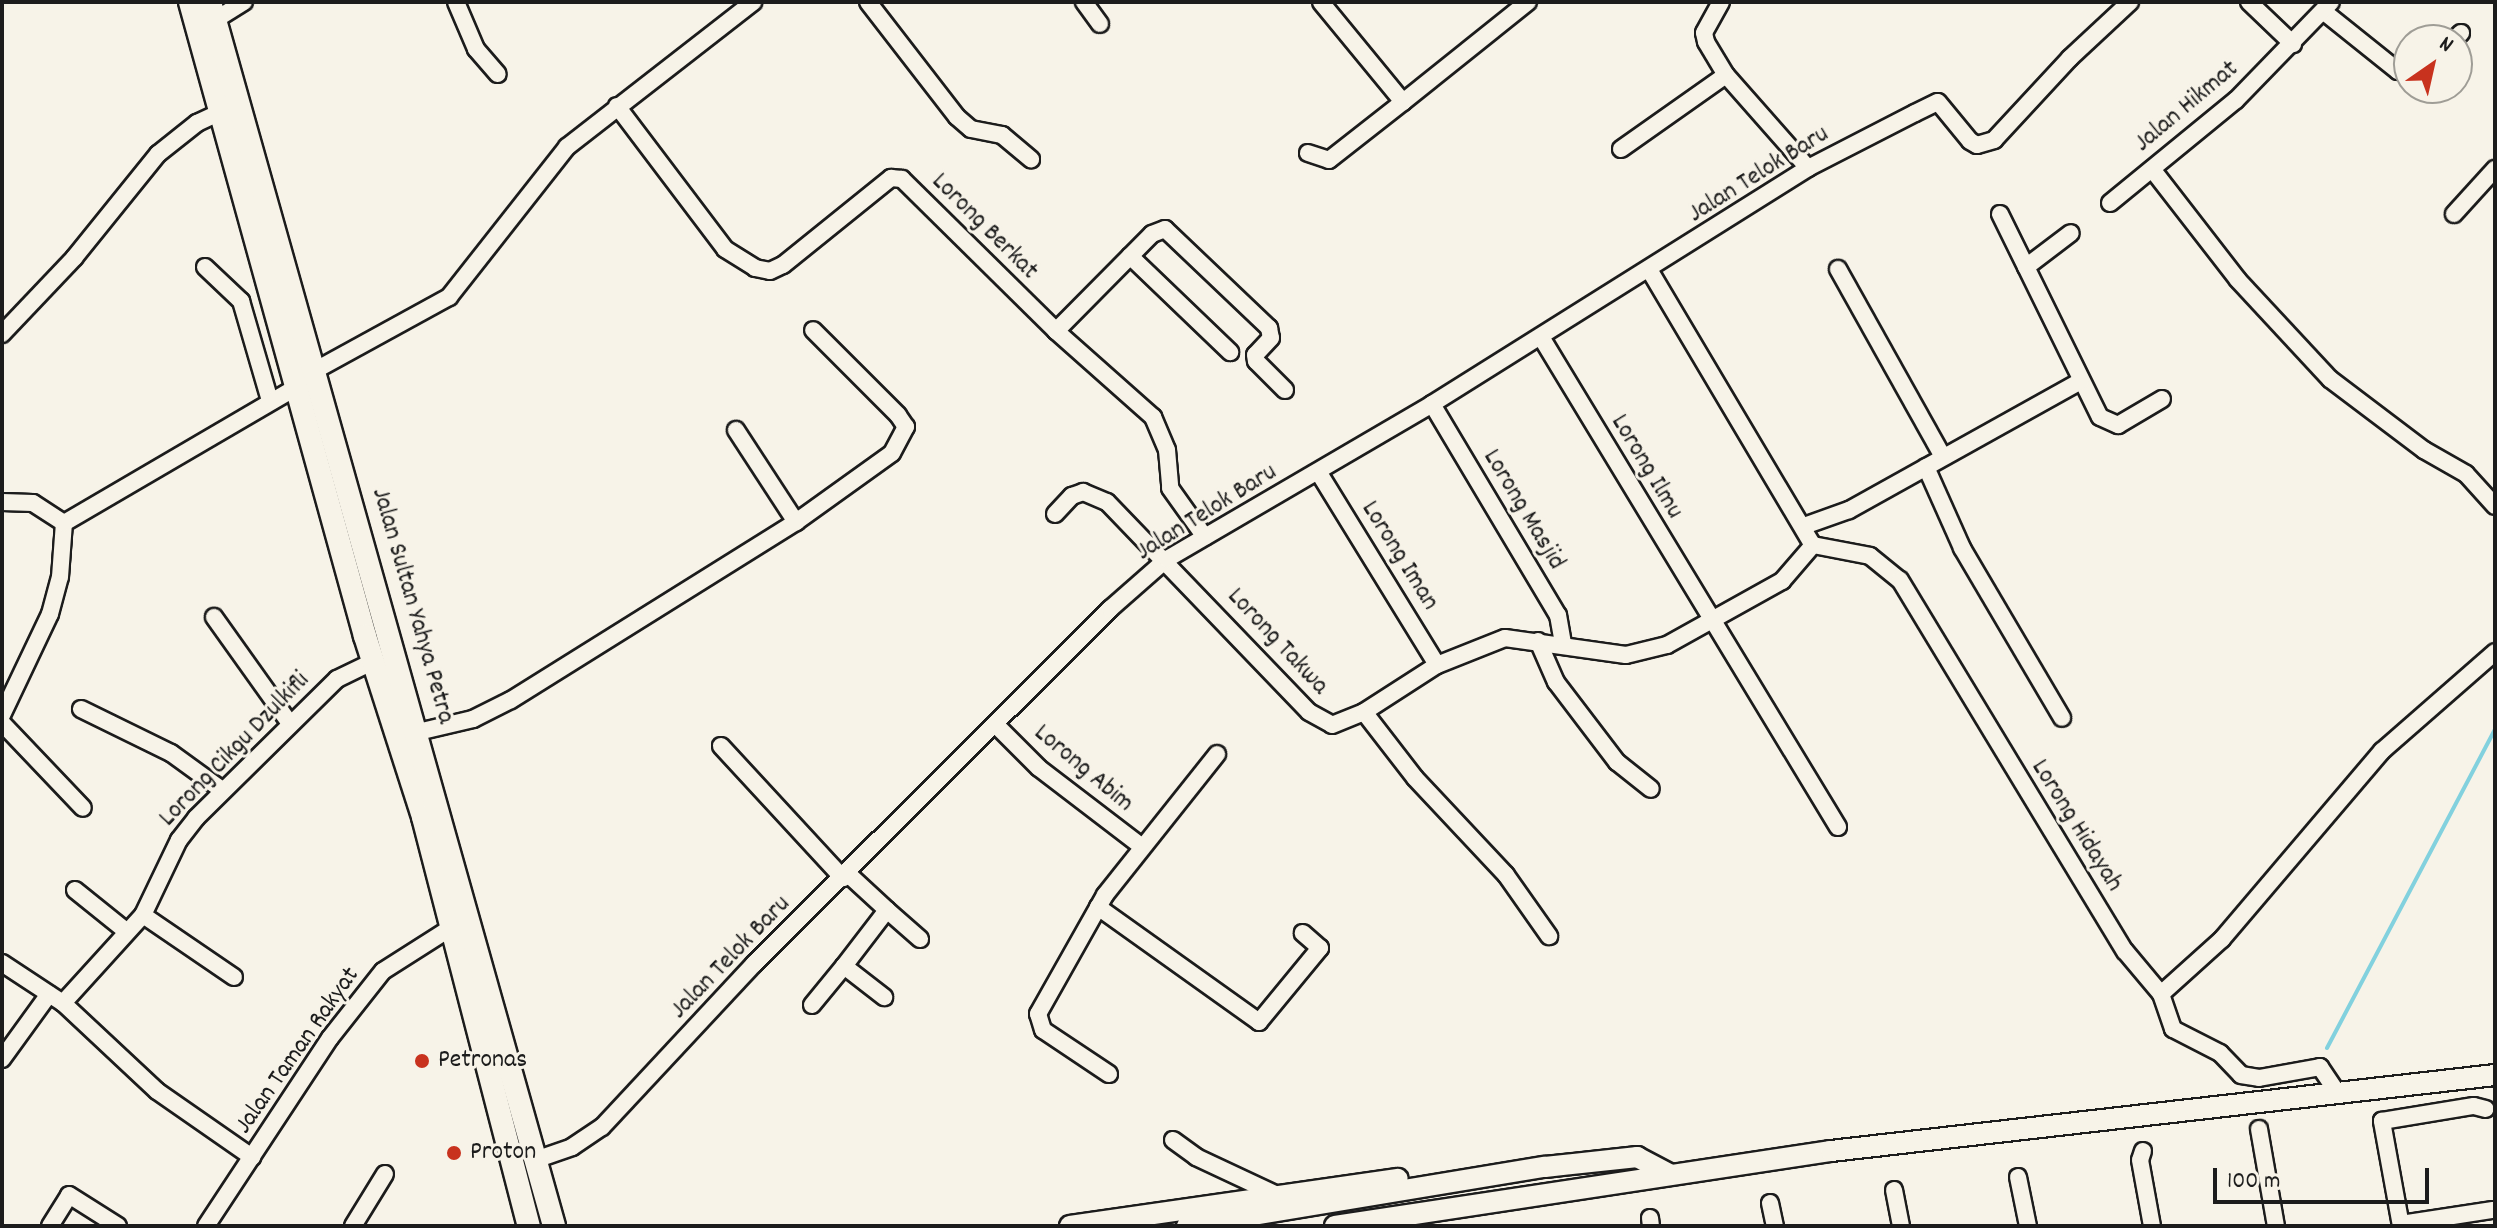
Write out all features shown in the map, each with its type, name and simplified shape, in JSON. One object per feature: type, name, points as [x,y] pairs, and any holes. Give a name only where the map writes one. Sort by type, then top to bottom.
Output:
[{"type":"highway","name":"Jalan Sultan Yahya Petra","points":[[190,2],[365,636],[452,927],[529,1225]]},
{"type":"highway","name":"Jalan Sultan Yahya Petra","points":[[213,11],[554,1225]]},
{"type":"highway","points":[[365,636],[370,615],[377,611],[385,615]]},
{"type":"main road","points":[[1335,1226],[1669,1174],[2495,1075]]},
{"type":"main road","points":[[1070,1226],[1370,1180],[1493,1173],[1637,1157],[1669,1174]]},
{"type":"main road","points":[[1187,1226],[1493,1173]]},
{"type":"main road","points":[[1385,1226],[1501,1199]]},
{"type":"street","points":[[213,11],[244,2]]},
{"type":"street","points":[[456,2],[476,49],[498,74]]},
{"type":"street","points":[[316,370],[449,297],[567,147],[753,2]]},
{"type":"street","points":[[868,2],[957,117],[971,129],[1002,135],[1031,159]]},
{"type":"street","points":[[1084,2],[1100,24]]},
{"type":"street","points":[[1321,2],[1403,102]]},
{"type":"street","points":[[1308,153],[1329,160],[1528,2]]},
{"type":"street","points":[[1721,2],[1704,33],[1726,75],[1808,168]]},
{"type":"street","name":"Jalan Telok Baru","points":[[535,1160],[572,1147],[602,1127],[1110,609],[1167,559],[1319,473],[1650,271],[1808,168],[1938,102],[1970,141],[1994,140],[2130,2]]},
{"type":"street","points":[[2249,2],[2293,44]]},
{"type":"street","points":[[2327,6],[2393,66]]},
{"type":"street","name":"Jalan Hikmat","points":[[2110,203],[2293,44],[2327,6]]},
{"type":"street","points":[[1621,149],[1726,75]]},
{"type":"street","name":"Lorong Berkat","points":[[617,106],[725,249],[755,268],[770,271],[783,265],[896,177],[1056,331],[1153,417],[1167,450],[1170,488],[1205,537]]},
{"type":"street","points":[[2,334],[65,268],[158,154],[197,123],[221,112]]},
{"type":"street","points":[[2152,169],[2238,280],[2330,379],[2424,450],[2466,474],[2495,506]]},
{"type":"street","points":[[2454,214],[2495,169]]},
{"type":"street","points":[[2000,214],[2081,381],[2108,423],[2128,421],[2162,399]]},
{"type":"street","points":[[1056,331],[1158,230],[1174,234],[1269,328],[1271,338],[1255,355],[1256,361],[1285,390]]},
{"type":"street","points":[[2026,267],[2071,233]]},
{"type":"street","points":[[1130,256],[1230,352]]},
{"type":"street","points":[[205,267],[241,301],[270,401]]},
{"type":"street","points":[[1838,269],[1943,457]]},
{"type":"street","points":[[1549,936],[1506,875],[1415,778],[1364,712],[1437,665],[1505,638],[1626,655],[1647,653],[1782,581],[1813,545],[1650,271]]},
{"type":"street","points":[[418,732],[473,719],[511,700],[796,522],[892,453],[906,427],[813,330]]},
{"type":"street","name":"Lorong Ilmu","points":[[1541,337],[1710,621],[1838,827]]},
{"type":"street","points":[[1804,526],[1833,518],[2081,381]]},
{"type":"street","points":[[64,523],[297,387]]},
{"type":"street","name":"Lorong Masjid","points":[[1432,404],[1558,615],[1563,644]]},
{"type":"street","points":[[736,430],[796,522]]},
{"type":"street","points":[[1926,467],[1962,548],[2062,718]]},
{"type":"street","name":"Lorong Iman","points":[[1319,473],[1437,665]]},
{"type":"street","points":[[1055,514],[1072,496],[1095,494],[1167,559]]},
{"type":"street","points":[[2,502],[33,503],[64,523]]},
{"type":"street","points":[[4,702],[50,614],[60,577],[64,523]]},
{"type":"street","name":"Lorong Hidayah","points":[[1813,545],[1870,556],[1900,580],[2125,951],[2161,994],[2173,1029],[2220,1053],[2241,1075],[2259,1078],[2320,1067],[2337,1092]]},
{"type":"street","name":"Lorong Takwa","points":[[1167,559],[1321,722],[1343,723],[1364,712]]},
{"type":"street","points":[[214,617],[289,722]]},
{"type":"street","points":[[1538,641],[1556,682],[1617,762],[1651,789]]},
{"type":"street","points":[[2161,994],[2222,939],[2382,751],[2495,652]]},
{"type":"street","name":"Lorong Cikgu Dzulkifli","points":[[2,1059],[56,999],[143,915],[179,840],[222,790],[337,679],[374,661]]},
{"type":"street","points":[[81,709],[171,753],[222,790]]},
{"type":"street","points":[[2,723],[83,808]]},
{"type":"street","name":"Lorong Abim","points":[[997,726],[1049,776],[1141,846]]},
{"type":"street","points":[[721,746],[845,876],[920,939]]},
{"type":"street","points":[[1109,1074],[1038,1022],[1098,907],[1141,846],[1217,754]]},
{"type":"street","points":[[75,890],[126,931]]},
{"type":"street","points":[[1098,907],[1259,1022],[1320,948],[1303,933]]},
{"type":"street","points":[[812,1005],[887,910]]},
{"type":"street","points":[[143,915],[234,977]]},
{"type":"street","name":"Jalan Taman Rakyat","points":[[206,1226],[330,1038],[383,971],[452,927]]},
{"type":"street","points":[[2,963],[56,999],[130,1069],[252,1157]]},
{"type":"street","points":[[844,966],[884,997]]},
{"type":"street","points":[[2486,1109],[2382,1121],[2401,1225],[2493,1210]]},
{"type":"street","points":[[2259,1129],[2276,1226]]},
{"type":"street","points":[[1173,1140],[1196,1157],[1277,1195]]},
{"type":"street","points":[[2143,1151],[2140,1160],[2152,1226]]},
{"type":"street","points":[[353,1226],[385,1174]]},
{"type":"street","points":[[2018,1177],[2028,1226]]},
{"type":"street","points":[[1894,1190],[1901,1226]]},
{"type":"street","points":[[50,1226],[69,1195],[118,1226]]},
{"type":"street","points":[[1770,1203],[1775,1226]]},
{"type":"waterway","points":[[2327,1048],[2495,730]]},
{"type":"place","name":"Petronas","points":[[422,1061]]},
{"type":"place","name":"Proton","points":[[454,1153]]}]
